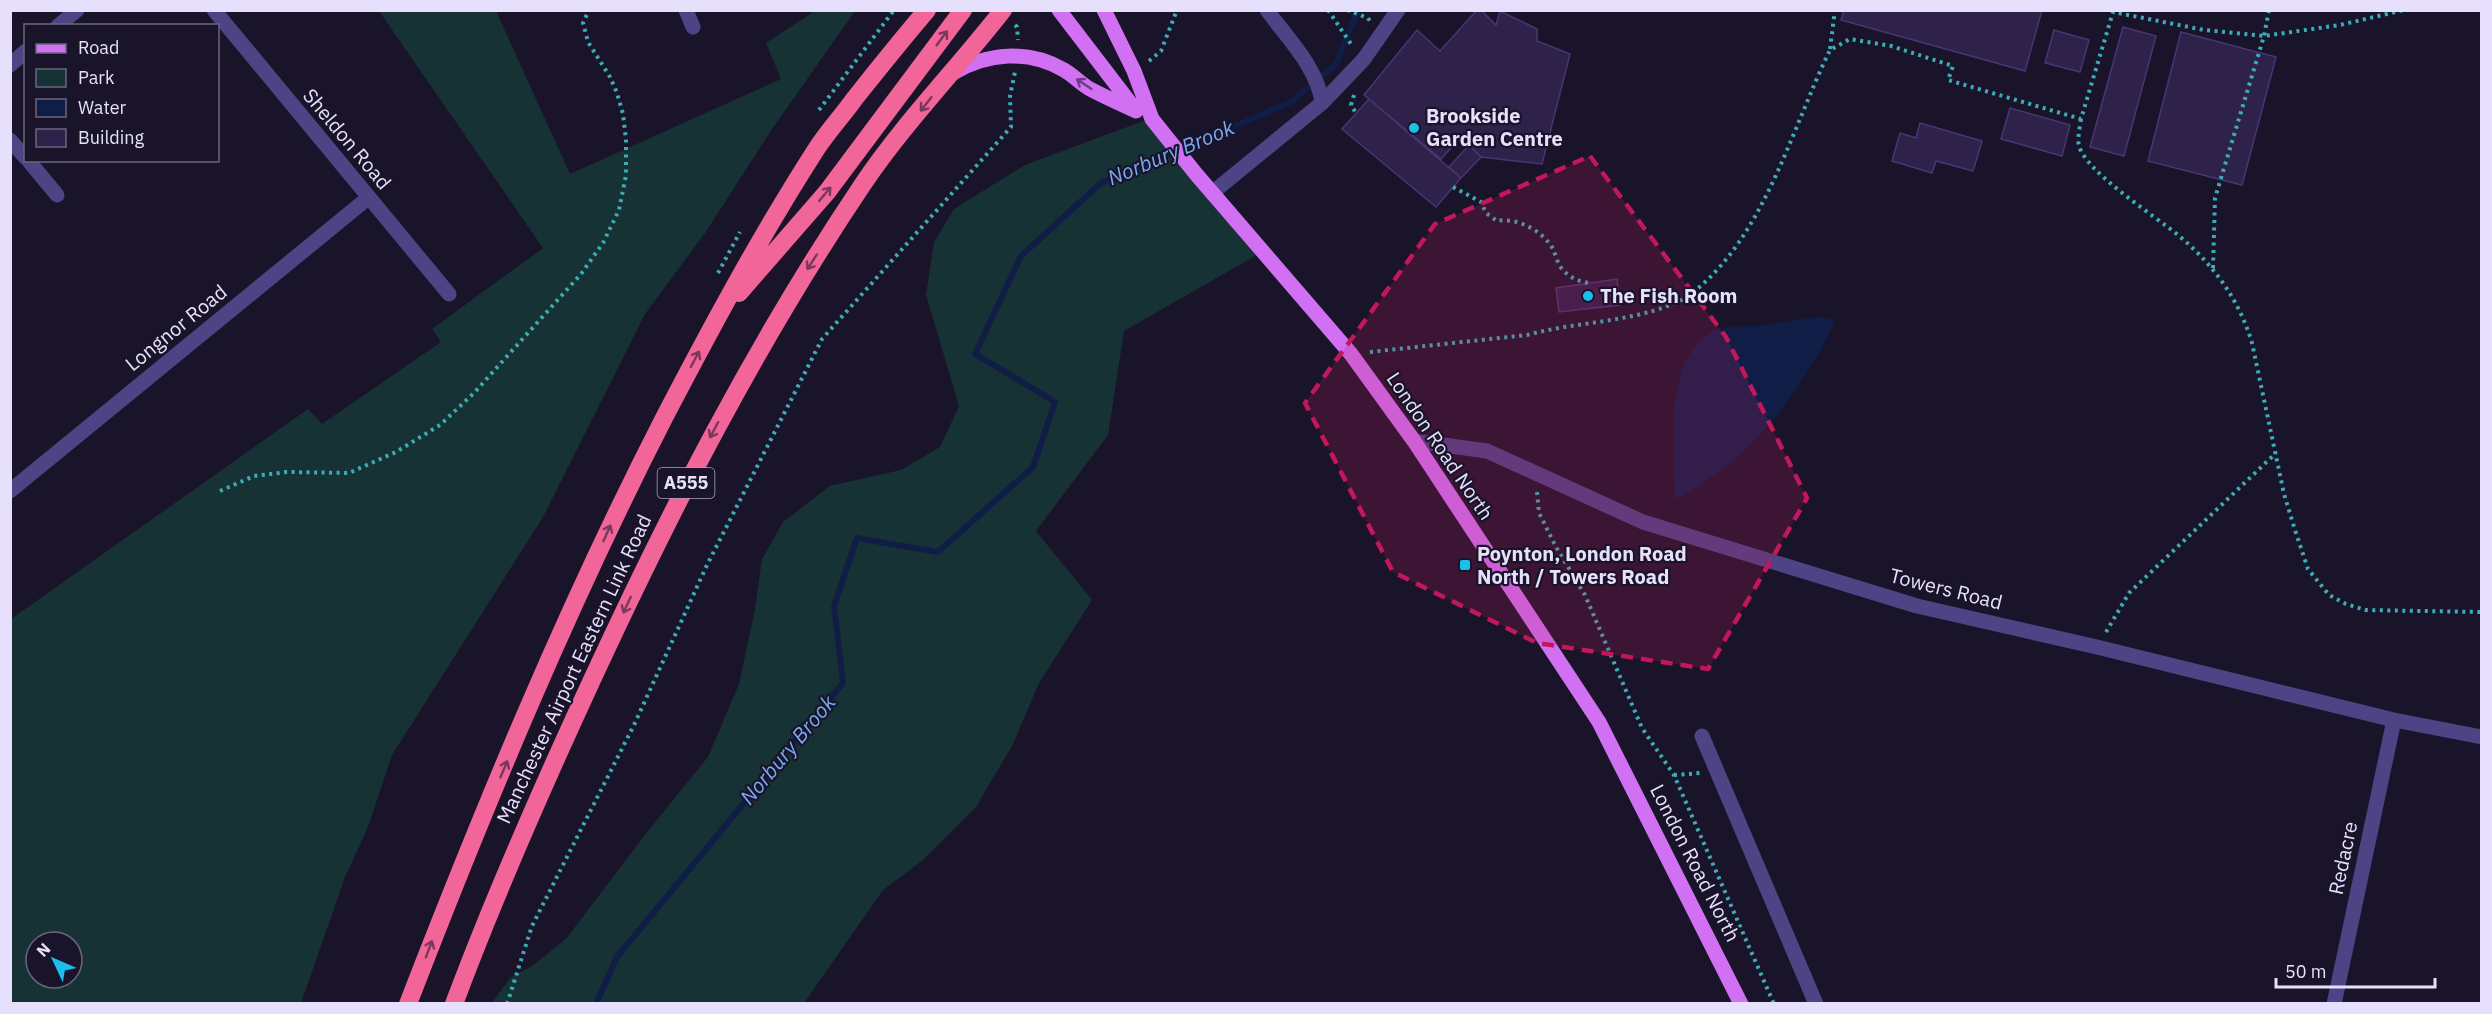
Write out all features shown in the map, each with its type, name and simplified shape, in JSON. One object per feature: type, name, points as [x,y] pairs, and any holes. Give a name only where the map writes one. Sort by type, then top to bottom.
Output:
[{"type":"highway","points":[[903,37],[914,10]]},
{"type":"highway","name":"A555","points":[[903,37],[927,10]]},
{"type":"highway","points":[[718,317],[827,192],[963,10]]},
{"type":"highway","name":"Manchester Airport Eastern Link Road","points":[[454,1004],[488,914],[551,768],[661,531],[726,408],[794,291],[864,182],[1003,10]]},
{"type":"highway","name":"Manchester Airport Eastern Link Road","points":[[408,1004],[488,807],[619,507],[748,260],[819,145],[903,37]]},
{"type":"main road","points":[[1059,10],[1136,111]]},
{"type":"main road","points":[[1108,15],[1134,71],[1152,119]]},
{"type":"main road","points":[[948,76],[963,68],[997,57],[1017,55],[1032,57],[1064,70],[1089,88],[1152,119]]},
{"type":"main road","name":"London Road North","points":[[1152,119],[1212,193],[1351,354],[1414,441],[1599,722],[1741,1004]]},
{"type":"street","points":[[60,24],[77,10]]},
{"type":"street","name":"Sheldon Road","points":[[214,10],[449,294]]},
{"type":"street","points":[[686,10],[693,27]]},
{"type":"street","points":[[1267,10],[1320,86],[1322,103]]},
{"type":"street","points":[[1212,193],[1322,103],[1364,59],[1398,10]]},
{"type":"street","points":[[10,140],[24,156]]},
{"type":"street","points":[[30,162],[57,195]]},
{"type":"street","name":"Longnor Road","points":[[10,491],[368,198]]},
{"type":"street","name":"Towers Road","points":[[1414,441],[1487,451],[1643,522],[1917,606],[2097,647],[2394,720],[2481,737]]},
{"type":"street","name":"Redacre","points":[[2334,1004],[2394,720]]},
{"type":"street","points":[[1702,736],[1816,1004]]},
{"type":"path","points":[[220,491],[255,476],[287,472],[350,473],[396,452],[440,425],[474,393],[581,274],[603,243],[620,210],[626,175],[623,114],[610,77],[588,42],[583,23],[588,10]]},
{"type":"path","points":[[1134,71],[1161,51],[1177,10]]},
{"type":"path","points":[[1328,10],[1334,22],[1354,48]]},
{"type":"path","points":[[1347,10],[1368,18]]},
{"type":"path","points":[[1351,354],[1527,335],[1649,312],[1689,296],[1717,272],[1762,202],[1830,50],[1835,10]]},
{"type":"path","points":[[2213,268],[2216,198],[2264,36],[2269,10]]},
{"type":"path","points":[[2404,10],[2340,25],[2264,36],[2204,30],[2113,12],[2080,119],[2079,146],[2090,164],[2160,223],[2177,234],[2213,268],[2235,300],[2246,322],[2284,494],[2308,569],[2329,595],[2365,610],[2481,612]]},
{"type":"path","points":[[1017,27],[1019,42]]},
{"type":"path","points":[[1830,50],[1850,39],[1891,46],[1953,66],[1948,81],[2080,119]]},
{"type":"path","points":[[507,1004],[532,926],[634,725],[707,565],[822,339],[1011,127],[1010,96],[1015,70]]},
{"type":"path","points":[[1453,187],[1481,202],[1486,213],[1497,221],[1509,219],[1526,225],[1551,246],[1562,269],[1575,280],[1588,283]]},
{"type":"path","points":[[2097,647],[2129,593],[2276,452]]},
{"type":"path","points":[[1536,473],[1539,513],[1585,595],[1642,728],[1674,775],[1774,1004]]},
{"type":"path","points":[[1674,775],[1717,772]]},
{"type":"highlighted area","points":[[1590,156],[1726,337],[1807,498],[1708,669],[1537,643],[1393,572],[1305,403],[1435,224]]},
{"type":"green space","points":[[379,11],[496,11],[570,174],[781,79],[766,43],[815,11],[855,11],[772,129],[705,233],[645,314],[543,517],[392,755],[368,827],[345,877],[301,1003],[11,1003],[11,619],[308,409],[322,424],[441,342],[432,329],[543,248]]},
{"type":"green space","points":[[1146,120],[1262,252],[1124,331],[1108,435],[1036,531],[1092,600],[1039,683],[1013,744],[976,807],[923,860],[883,890],[804,1003],[491,1004],[510,978],[532,966],[566,939],[644,836],[708,757],[739,684],[755,609],[762,559],[783,522],[830,486],[901,470],[940,447],[959,406],[926,295],[934,242],[954,209],[1025,165]]},
{"type":"water","points":[[1822,317],[1835,321],[1806,374],[1770,424],[1726,466],[1675,500],[1673,432],[1675,406],[1686,361],[1697,343],[1719,329]]},
{"type":"building","points":[[1477,10],[1481,10],[1496,25],[1500,11],[1537,29],[1537,41],[1570,54],[1542,164],[1481,157],[1461,137],[1441,159],[1364,95],[1417,30],[1440,51]]},
{"type":"building","points":[[1844,10],[2042,10],[2025,71],[1841,20]]},
{"type":"building","points":[[2123,27],[2156,36],[2124,156],[2090,147]]},
{"type":"building","points":[[2054,30],[2089,40],[2080,72],[2045,63]]},
{"type":"building","points":[[2181,32],[2276,57],[2242,185],[2148,161]]},
{"type":"building","points":[[1369,99],[1461,178],[1436,207],[1342,129]]},
{"type":"building","points":[[2010,108],[2070,125],[2062,156],[2001,139]]},
{"type":"building","points":[[1920,123],[1982,141],[1973,171],[1936,161],[1932,173],[1892,161],[1900,133],[1916,138]]},
{"type":"building","points":[[1469,145],[1481,157],[1461,178],[1449,167]]},
{"type":"building","name":"The Fish Room","points":[[1617,279],[1620,305],[1559,312],[1556,288]]},
{"type":"waterway","name":"Norbury Brook","points":[[596,1004],[617,957],[843,683],[834,606],[857,538],[938,552],[1033,467],[1055,402],[975,354],[1021,256],[1101,183],[1291,102],[1336,64],[1358,10]]},
{"type":"place","name":"Brookside Garden Centre","points":[[1414,128]]},
{"type":"place","name":"The Fish Room","points":[[1588,296]]},
{"type":"place","name":"Poynton, London Road North / Towers Road","points":[[1465,565]]}]
